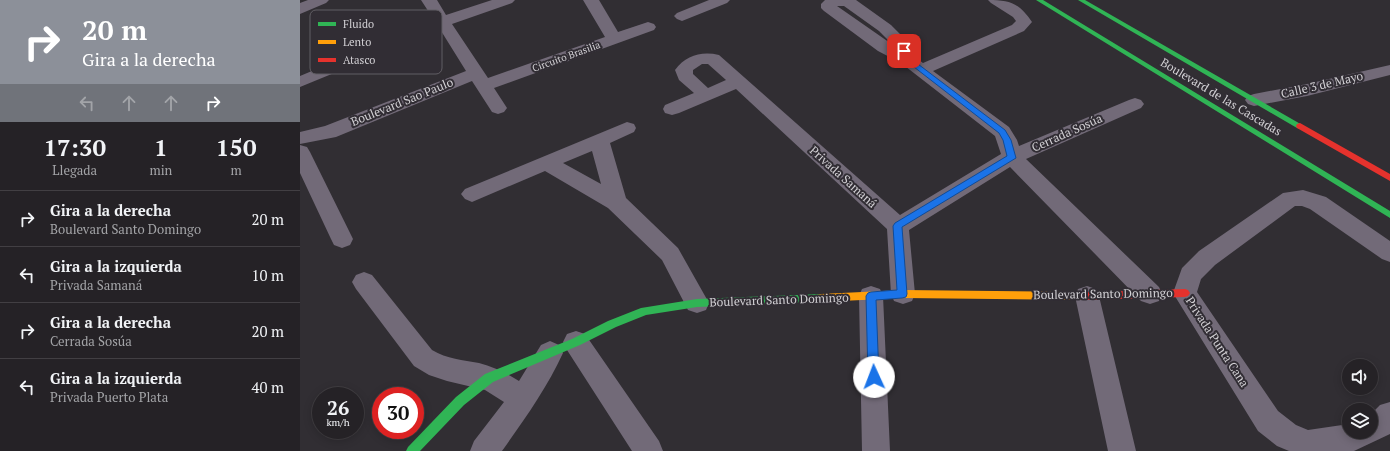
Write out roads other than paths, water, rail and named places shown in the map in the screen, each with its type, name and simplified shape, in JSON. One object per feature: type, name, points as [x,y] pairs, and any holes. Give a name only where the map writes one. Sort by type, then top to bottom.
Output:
[{"type":"main road","name":"Boulevard de las Cascadas","points":[[1039,0],[1390,215]]},
{"type":"main road","name":"Boulevard de las Cascadas","points":[[1081,0],[1390,178]]},
{"type":"main road","name":"Boulevard Santo Domingo","points":[[412,451],[460,401],[489,378],[576,342],[612,324],[645,311],[697,303],[902,294],[1087,296],[1185,293]]},
{"type":"street","points":[[300,9],[321,0]]},
{"type":"street","points":[[429,0],[435,10]]},
{"type":"street","points":[[498,108],[442,22],[507,0]]},
{"type":"street","points":[[591,0],[614,39]]},
{"type":"street","points":[[682,16],[722,0]]},
{"type":"street","points":[[921,70],[1018,28],[1024,22],[1018,14],[996,0]]},
{"type":"street","points":[[907,59],[900,43],[885,28],[848,1],[834,1],[829,4],[829,8],[884,47],[907,59],[1002,132],[1007,140],[1012,158],[1150,294]]},
{"type":"street","name":"Circuito Brasilia","points":[[479,79],[614,39],[648,26]]},
{"type":"street","name":"Privada Samaná","points":[[706,95],[685,76],[684,70],[688,64],[705,58],[713,59],[898,226]]},
{"type":"street","name":"Calle 3 de Mayo","points":[[1254,100],[1306,90],[1390,70]]},
{"type":"street","points":[[300,82],[318,74]]},
{"type":"street","name":"Boulevard Sao Paulo","points":[[300,138],[329,132],[479,79]]},
{"type":"street","points":[[672,110],[738,82]]},
{"type":"street","name":"Cerrada Sosúa","points":[[898,226],[1012,158],[1134,104]]},
{"type":"street","points":[[472,194],[627,128]]},
{"type":"street","name":"Boulevard Sao Paulo","points":[[300,152],[329,132]]},
{"type":"street","points":[[599,140],[616,202]]},
{"type":"street","points":[[300,152],[342,239]]},
{"type":"street","points":[[546,163],[616,202],[670,254],[697,303]]},
{"type":"street","name":"Privada Punta Cana","points":[[1344,439],[1308,444],[1287,436],[1268,421],[1185,293],[1190,275],[1206,258],[1290,199],[1303,198],[1318,203],[1390,253]]},
{"type":"street","points":[[898,226],[902,294]]},
{"type":"street","points":[[364,282],[423,358],[431,364],[445,370],[489,378],[523,399]]},
{"type":"street","points":[[871,296],[876,451]]},
{"type":"street","points":[[1087,296],[1122,451]]},
{"type":"street","points":[[576,342],[649,451]]},
{"type":"street","points":[[484,451],[523,399],[550,353]]},
{"type":"street","points":[[1378,425],[1390,415]]}]
